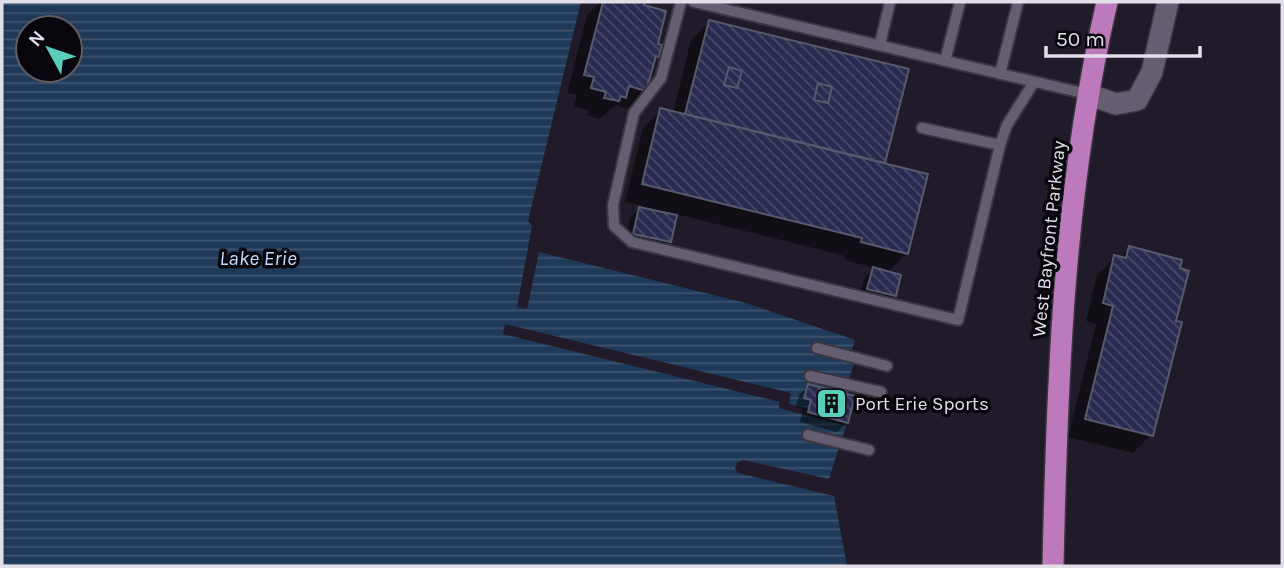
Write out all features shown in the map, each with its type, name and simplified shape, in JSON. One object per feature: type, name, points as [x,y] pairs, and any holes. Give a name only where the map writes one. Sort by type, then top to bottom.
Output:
[{"type":"highway","name":"West Bayfront Parkway","points":[[1053,566],[1063,289],[1087,94],[1107,2]]},
{"type":"street","points":[[1087,94],[1116,104],[1137,100],[1152,72],[1168,2]]},
{"type":"lane","points":[[681,2],[661,78],[634,113],[613,205],[614,226],[632,242],[958,320],[1000,145],[1007,125],[1034,82]]},
{"type":"lane","points":[[694,2],[1087,94]]},
{"type":"lane","points":[[880,44],[890,2]]},
{"type":"lane","points":[[945,61],[960,2]]},
{"type":"lane","points":[[1000,74],[1018,2]]},
{"type":"lane","points":[[922,128],[1000,145]]},
{"type":"lane","points":[[817,348],[887,366]]},
{"type":"lane","points":[[810,376],[881,392]]},
{"type":"lane","points":[[808,435],[869,450]]},
{"type":"water","name":"Lake Erie","points":[[2,2],[581,2],[528,221],[532,226],[517,307],[527,309],[539,252],[746,303],[855,340],[851,353],[855,360],[848,382],[849,394],[809,384],[804,397],[811,400],[809,409],[789,404],[791,393],[505,324],[503,334],[780,402],[779,408],[846,426],[829,479],[743,460],[737,463],[735,468],[738,473],[834,496],[847,566],[2,566]]},
{"type":"building","points":[[603,2],[645,2],[644,5],[666,11],[658,44],[662,45],[659,57],[656,56],[646,91],[629,86],[626,98],[621,96],[619,101],[604,98],[606,92],[591,88],[594,77],[584,75]]},
{"type":"building","points":[[709,20],[909,69],[885,163],[685,114]]},
{"type":"building","points":[[729,67],[742,71],[737,88],[724,85]]},
{"type":"building","points":[[818,83],[832,87],[828,103],[814,100]]},
{"type":"building","points":[[660,108],[928,174],[908,254],[861,242],[862,238],[642,184]]},
{"type":"building","points":[[639,207],[677,215],[671,242],[633,234]]},
{"type":"building","points":[[1129,246],[1182,260],[1180,268],[1189,271],[1176,321],[1182,322],[1153,436],[1085,419],[1113,306],[1103,303],[1114,255],[1126,258]]},
{"type":"building","points":[[873,267],[901,275],[896,296],[867,289]]},
{"type":"building","name":"Port Erie Sports","points":[[808,384],[855,396],[848,423],[808,412],[811,400],[804,398]]},
{"type":"place","name":"Port Erie Sports","points":[[832,404]]}]
